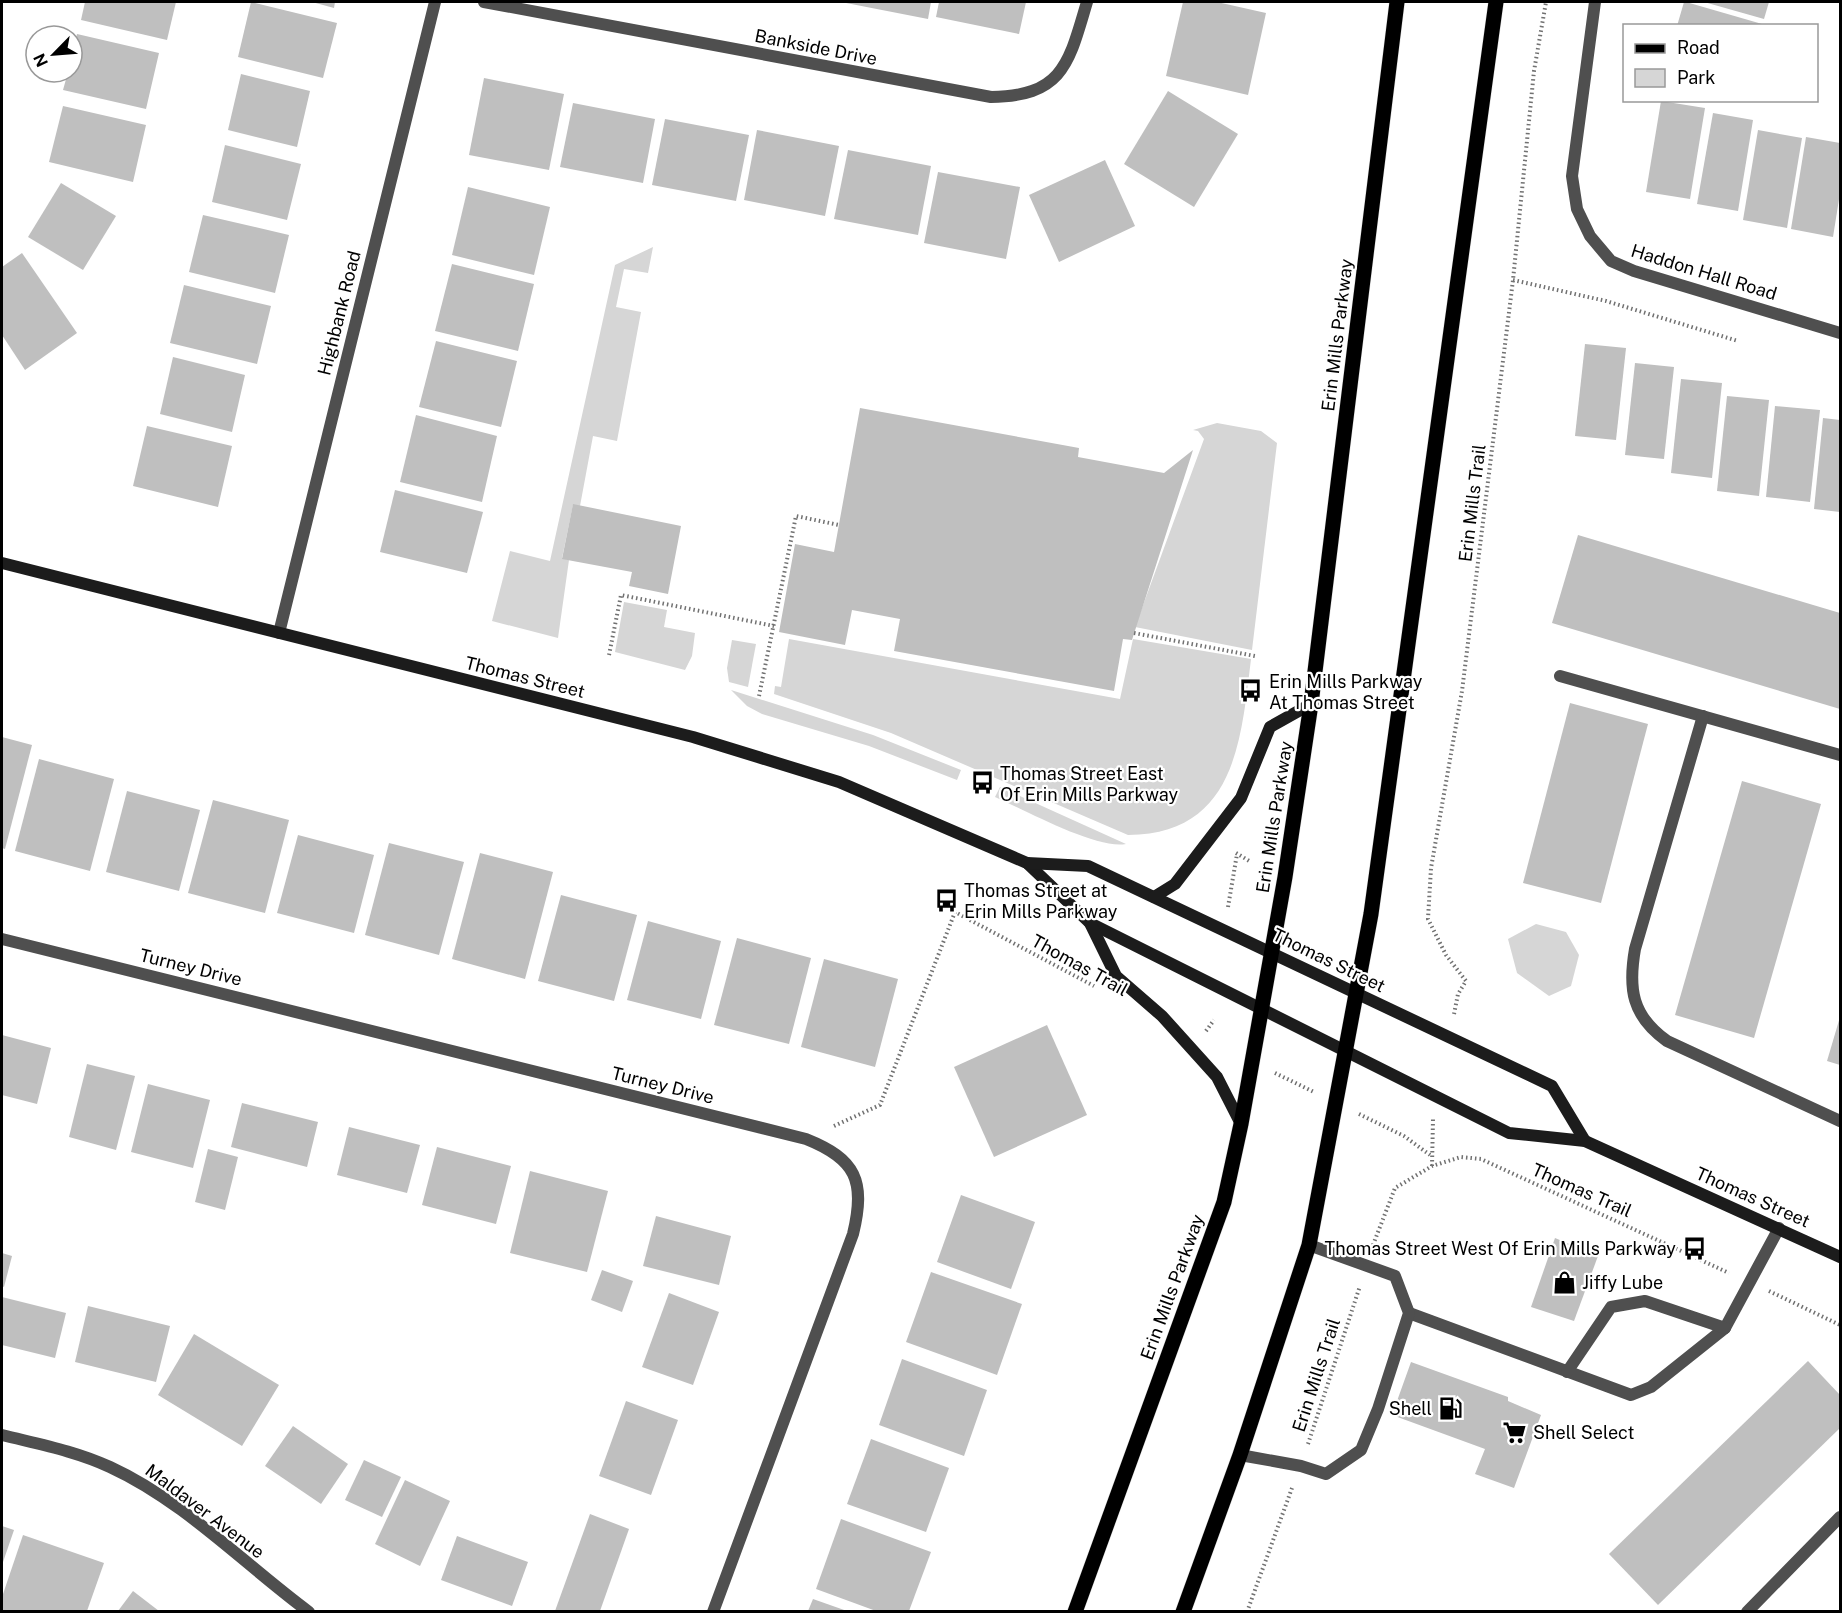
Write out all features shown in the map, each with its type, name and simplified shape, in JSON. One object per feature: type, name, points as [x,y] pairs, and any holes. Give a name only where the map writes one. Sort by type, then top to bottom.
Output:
[{"type":"main road","name":"Erin Mills Parkway","points":[[1075,1611],[1224,1202],[1242,1124],[1311,704],[1397,2]]},
{"type":"main road","points":[[1183,1611],[1240,1455],[1309,1245],[1376,882],[1496,2]]},
{"type":"street","name":"Highbank Road","points":[[279,633],[435,2]]},
{"type":"street","name":"Bankside Drive","points":[[484,2],[992,97],[1015,97],[1039,90],[1057,76],[1071,55],[1087,2]]},
{"type":"street","name":"Haddon Hall Road","points":[[1595,2],[1572,177],[1577,208],[1590,236],[1611,261],[1634,271],[1840,333]]},
{"type":"street","name":"Thomas Street","points":[[2,563],[693,738],[839,782],[1027,863],[1090,923],[1509,1133],[1585,1141],[1840,1257]]},
{"type":"street","points":[[1560,676],[1840,755]]},
{"type":"street","points":[[1154,897],[1175,884],[1241,798],[1270,727],[1311,704]]},
{"type":"street","points":[[1703,716],[1635,949],[1631,971],[1632,993],[1638,1011],[1652,1030],[1667,1041],[1840,1121]]},
{"type":"street","name":"Thomas Street","points":[[1027,863],[1088,866],[1552,1086],[1585,1141]]},
{"type":"street","points":[[1090,923],[1116,976],[1162,1016],[1217,1077],[1242,1124]]},
{"type":"street","name":"Turney Drive","points":[[2,939],[806,1138],[831,1149],[848,1166],[858,1185],[860,1207],[853,1234],[713,1611]]},
{"type":"street","points":[[1409,1313],[1631,1395],[1652,1387],[1725,1328],[1779,1228]]},
{"type":"street","points":[[1240,1455],[1300,1466],[1326,1474],[1361,1450],[1409,1313],[1395,1276],[1309,1245]]},
{"type":"street","points":[[1567,1372],[1611,1307],[1645,1301],[1725,1328]]},
{"type":"street","name":"Maldaver Avenue","points":[[2,1435],[71,1452],[110,1467],[143,1484],[309,1611]]},
{"type":"street","points":[[1747,1611],[1840,1517]]},
{"type":"path","name":"Erin Mills Trail","points":[[1458,994],[1466,981],[1446,955],[1428,919],[1431,868],[1462,691],[1513,279],[1534,71],[1546,2]]},
{"type":"path","points":[[1513,279],[1606,301],[1738,340]]},
{"type":"path","points":[[759,696],[796,516],[839,525]]},
{"type":"path","points":[[609,655],[621,595],[774,626]]},
{"type":"path","points":[[1134,633],[1255,656]]},
{"type":"path","points":[[1232,851],[1251,862]]},
{"type":"path","points":[[1228,907],[1237,854]]},
{"type":"path","name":"Thomas Trail","points":[[806,1138],[880,1105],[955,912],[1105,991]]},
{"type":"path","points":[[1206,1032],[1214,1020]]},
{"type":"path","points":[[1430,1130],[1432,1166]]},
{"type":"path","points":[[1404,1136],[1431,1155]]},
{"type":"path","name":"Thomas Trail","points":[[1432,1166],[1461,1157],[1481,1159],[1717,1267]]},
{"type":"path","name":"Erin Mills Trail","points":[[1247,1611],[1300,1466],[1366,1265],[1395,1188],[1432,1166]]},
{"type":"path","points":[[1774,1294],[1840,1325]]},
{"type":"green space","points":[[653,247],[648,273],[624,269],[616,307],[641,312],[617,441],[593,436],[580,506],[573,505],[562,558],[569,560],[558,638],[492,621],[510,551],[550,561],[615,265]]},
{"type":"green space","points":[[1217,423],[1261,431],[1277,443],[1252,650],[1135,627],[1204,439],[1198,431],[1193,430]]},
{"type":"green space","points":[[624,602],[667,610],[664,627],[695,633],[692,656],[685,670],[615,652]]},
{"type":"green space","points":[[789,639],[1120,699],[1133,639],[1251,659],[1243,721],[1236,751],[1226,778],[1211,801],[1191,819],[1164,831],[1128,835],[891,733],[774,694],[775,686],[781,687]]},
{"type":"green space","points":[[732,640],[756,644],[748,687],[729,682],[727,668]]},
{"type":"green space","points":[[731,690],[873,735],[961,770],[957,780],[869,746],[762,714],[747,706]]},
{"type":"green space","points":[[1000,787],[1126,844],[1098,841],[1042,819],[995,797]]},
{"type":"green space","points":[[1536,924],[1566,932],[1579,955],[1571,986],[1549,996],[1517,973],[1508,939]]},
{"type":"building","points":[[85,2],[176,2],[167,40],[81,20]]},
{"type":"building","points":[[251,2],[337,23],[323,78],[238,57]]},
{"type":"building","points":[[312,2],[335,2],[334,8]]},
{"type":"building","points":[[841,2],[931,2],[928,19]]},
{"type":"building","points":[[939,2],[1026,2],[1019,34],[936,17]]},
{"type":"building","points":[[1183,2],[1217,2],[1266,13],[1248,95],[1166,76]]},
{"type":"building","points":[[1684,2],[1686,2],[1762,24],[1678,24]]},
{"type":"building","points":[[1704,2],[1769,2],[1764,19]]},
{"type":"building","points":[[84,36],[159,53],[146,109],[63,90],[65,84],[84,84]]},
{"type":"building","points":[[241,74],[310,91],[297,147],[228,130]]},
{"type":"building","points":[[484,78],[564,94],[549,170],[469,155]]},
{"type":"building","points":[[1168,91],[1238,134],[1194,207],[1124,164]]},
{"type":"building","points":[[1661,102],[1705,108],[1690,199],[1646,192]]},
{"type":"building","points":[[573,103],[655,119],[643,183],[560,167]]},
{"type":"building","points":[[63,106],[146,125],[133,182],[49,162]]},
{"type":"building","points":[[1713,113],[1753,120],[1738,211],[1697,204]]},
{"type":"building","points":[[665,119],[749,135],[736,201],[652,185]]},
{"type":"building","points":[[757,130],[839,146],[825,216],[744,200]]},
{"type":"building","points":[[1758,130],[1802,138],[1787,228],[1743,220]]},
{"type":"building","points":[[1806,137],[1840,143],[1840,193],[1833,237],[1791,229]]},
{"type":"building","points":[[225,145],[301,164],[287,220],[212,202]]},
{"type":"building","points":[[848,150],[931,166],[918,235],[834,219]]},
{"type":"building","points":[[1105,160],[1135,226],[1059,262],[1029,195]]},
{"type":"building","points":[[938,172],[1020,187],[1006,259],[924,243]]},
{"type":"building","points":[[61,183],[116,216],[83,270],[28,237]]},
{"type":"building","points":[[468,187],[550,207],[534,275],[452,255]]},
{"type":"building","points":[[203,215],[289,235],[275,293],[189,272]]},
{"type":"building","points":[[22,253],[77,333],[25,370],[2,335],[2,267]]},
{"type":"building","points":[[452,264],[534,284],[518,351],[435,331]]},
{"type":"building","points":[[184,285],[271,306],[257,364],[170,343]]},
{"type":"building","points":[[436,341],[517,361],[501,427],[419,407]]},
{"type":"building","points":[[1585,344],[1626,348],[1616,440],[1575,436]]},
{"type":"building","points":[[173,357],[245,375],[232,432],[160,414]]},
{"type":"building","points":[[1635,363],[1674,367],[1664,459],[1625,455]]},
{"type":"building","points":[[1681,379],[1722,383],[1712,478],[1671,473]]},
{"type":"building","points":[[1727,396],[1769,400],[1759,496],[1717,491]]},
{"type":"building","points":[[1775,406],[1820,410],[1810,502],[1766,497]]},
{"type":"building","points":[[860,408],[1079,448],[1078,457],[1164,473],[1193,450],[1132,640],[1123,639],[1114,691],[894,651],[900,619],[852,610],[845,645],[779,632],[795,544],[834,552]]},
{"type":"building","points":[[416,415],[497,436],[482,502],[400,482]]},
{"type":"building","points":[[1823,418],[1840,420],[1840,512],[1814,509]]},
{"type":"building","points":[[147,426],[232,446],[218,507],[133,486]]},
{"type":"building","points":[[395,490],[483,512],[467,573],[380,552]]},
{"type":"building","points":[[573,504],[681,526],[668,594],[629,586],[632,572],[562,559]]},
{"type":"building","points":[[1578,535],[1840,613],[1840,709],[1552,623]]},
{"type":"building","points":[[1570,703],[1648,724],[1601,903],[1523,883]]},
{"type":"building","points":[[2,737],[32,745],[5,849],[2,848]]},
{"type":"building","points":[[39,759],[114,779],[90,871],[15,851]]},
{"type":"building","points":[[1742,781],[1821,804],[1754,1038],[1675,1015]]},
{"type":"building","points":[[127,791],[200,810],[179,891],[106,872]]},
{"type":"building","points":[[213,800],[289,820],[265,913],[188,893]]},
{"type":"building","points":[[298,835],[374,855],[354,933],[277,913]]},
{"type":"building","points":[[389,843],[464,862],[439,955],[365,935]]},
{"type":"building","points":[[480,853],[553,872],[525,979],[452,959]]},
{"type":"building","points":[[561,895],[637,915],[614,1001],[538,981]]},
{"type":"building","points":[[648,921],[721,941],[701,1019],[627,1000]]},
{"type":"building","points":[[737,938],[811,958],[789,1044],[714,1025]]},
{"type":"building","points":[[824,959],[898,979],[875,1067],[801,1047]]},
{"type":"building","points":[[1840,1017],[1840,1065],[1827,1061]]},
{"type":"building","points":[[1047,1025],[1087,1115],[994,1157],[954,1067]]},
{"type":"building","points":[[2,1035],[51,1048],[37,1104],[2,1095]]},
{"type":"building","points":[[87,1064],[135,1076],[116,1150],[69,1137]]},
{"type":"building","points":[[148,1084],[210,1100],[193,1168],[131,1152]]},
{"type":"building","points":[[242,1103],[318,1122],[307,1167],[231,1147]]},
{"type":"building","points":[[349,1127],[420,1145],[407,1193],[337,1175]]},
{"type":"building","points":[[437,1147],[511,1166],[496,1224],[422,1205]]},
{"type":"building","points":[[208,1149],[238,1157],[225,1210],[195,1202]]},
{"type":"building","points":[[530,1171],[608,1191],[587,1272],[510,1253]]},
{"type":"building","points":[[961,1195],[1035,1222],[1011,1289],[937,1262]]},
{"type":"building","points":[[656,1216],[731,1236],[719,1285],[643,1266]]},
{"type":"building","name":"Jiffy Lube","points":[[1555,1238],[1598,1256],[1574,1321],[1531,1307]]},
{"type":"building","points":[[2,1253],[12,1256],[4,1287],[2,1286]]},
{"type":"building","points":[[602,1270],[633,1281],[622,1312],[591,1300]]},
{"type":"building","points":[[931,1272],[1022,1304],[997,1375],[906,1342]]},
{"type":"building","points":[[669,1293],[719,1312],[693,1385],[642,1367]]},
{"type":"building","points":[[2,1297],[66,1313],[55,1358],[2,1345]]},
{"type":"building","points":[[88,1306],[170,1326],[156,1382],[75,1362]]},
{"type":"building","points":[[194,1334],[279,1385],[242,1446],[158,1395]]},
{"type":"building","points":[[902,1359],[987,1390],[964,1456],[879,1425]]},
{"type":"building","points":[[1808,1361],[1840,1395],[1840,1428],[1658,1605],[1609,1554]]},
{"type":"building","name":"Shell","points":[[1411,1362],[1508,1397],[1508,1401],[1541,1415],[1514,1488],[1475,1474],[1485,1449],[1392,1415]]},
{"type":"building","points":[[626,1401],[678,1420],[651,1495],[599,1476]]},
{"type":"building","points":[[293,1426],[348,1464],[321,1504],[265,1466]]},
{"type":"building","points":[[871,1439],[949,1468],[926,1532],[847,1504]]},
{"type":"building","points":[[364,1460],[401,1477],[382,1517],[345,1500]]},
{"type":"building","points":[[405,1480],[450,1501],[420,1566],[375,1544]]},
{"type":"building","points":[[590,1514],[629,1529],[600,1611],[555,1611]]},
{"type":"building","points":[[841,1519],[931,1552],[909,1611],[876,1611],[816,1589]]},
{"type":"building","points":[[2,1526],[14,1530],[2,1565]]},
{"type":"building","points":[[23,1535],[104,1563],[87,1611],[2,1611],[2,1597]]},
{"type":"building","points":[[457,1536],[528,1562],[512,1606],[441,1580]]},
{"type":"building","points":[[133,1591],[159,1611],[118,1611]]},
{"type":"building","points":[[813,1599],[847,1611],[808,1611]]},
{"type":"place","name":"Erin Mills Parkway At Thomas Street","points":[[1251,691]]},
{"type":"place","name":"Thomas Street East Of Erin Mills Parkway","points":[[982,783]]},
{"type":"place","name":"Thomas Street at Erin Mills Parkway","points":[[946,900]]},
{"type":"place","name":"Thomas Street West Of Erin Mills Parkway","points":[[1694,1248]]},
{"type":"place","name":"Jiffy Lube","points":[[1564,1282]]},
{"type":"place","name":"Shell","points":[[1450,1408]]},
{"type":"place","name":"Shell Select","points":[[1515,1432]]}]
